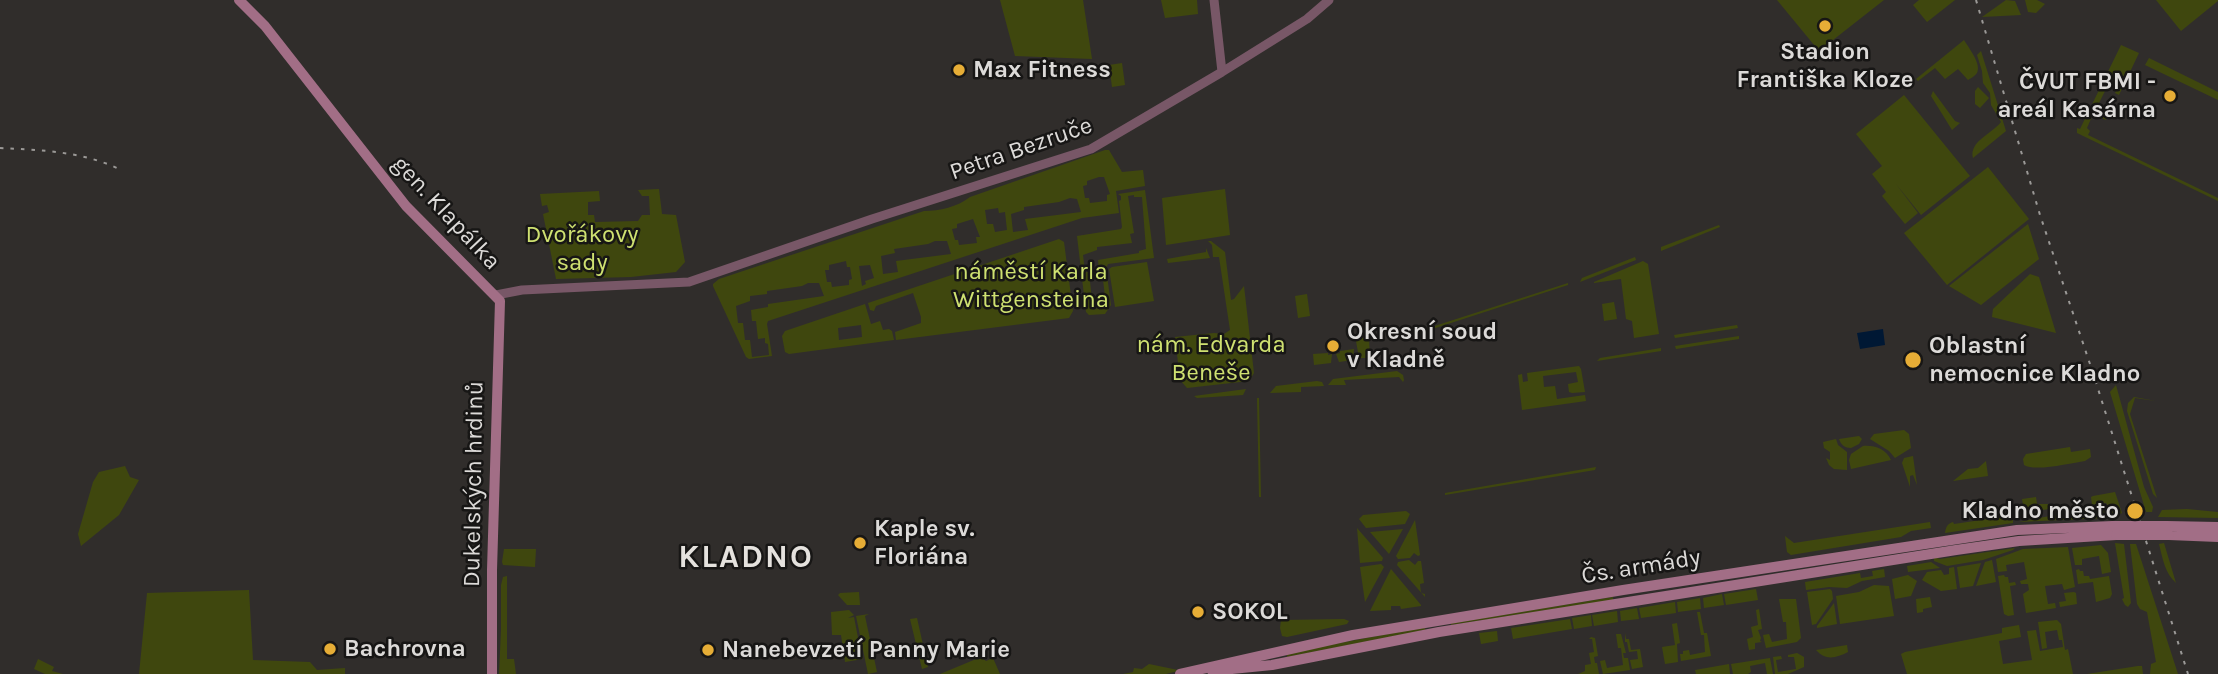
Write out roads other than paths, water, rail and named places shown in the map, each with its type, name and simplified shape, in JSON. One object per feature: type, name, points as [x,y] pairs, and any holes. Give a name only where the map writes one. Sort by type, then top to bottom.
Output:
[{"type":"main road","name":"gen. Klapálka","points":[[239,0],[265,26],[406,206],[496,295]]},
{"type":"main road","name":"Dukelských hrdinů","points":[[492,674],[492,570],[500,306],[496,295]]},
{"type":"main road","points":[[2114,530],[2168,531],[2218,527]]},
{"type":"main road","name":"Čs. armády","points":[[1182,673],[1353,635],[1623,590],[2017,530],[2114,530]]},
{"type":"main road","name":"Čs. armády","points":[[1198,674],[1272,665],[1439,632],[1956,550],[2114,530]]},
{"type":"main road","points":[[2168,531],[2218,537]]},
{"type":"street","points":[[1214,0],[1222,72]]},
{"type":"street","name":"Petra Bezruče","points":[[698,279],[872,219],[1091,149],[1307,19],[1329,0]]},
{"type":"street","name":"gen. Klapálka","points":[[496,295],[522,290],[679,283],[698,279]]},
{"type":"water","points":[[1883,329],[1885,345],[1860,349],[1857,333]]},
{"type":"railway","points":[[1976,0],[2040,215],[2188,674]]},
{"type":"railway","points":[[0,148],[74,155],[117,168]]},
{"type":"place","name":"Stadion Františka Kloze","points":[[1825,26]]},
{"type":"place","name":"Max Fitness","points":[[959,70]]},
{"type":"place","name":"ČVUT FBMI - areál Kasárna","points":[[2170,96]]},
{"type":"place","name":"Okresní soud v Kladně","points":[[1333,346]]},
{"type":"place","name":"Oblastní nemocnice Kladno","points":[[1913,360]]},
{"type":"place","name":"Kladno město","points":[[2135,511]]},
{"type":"place","name":"Kaple sv. Floriána","points":[[860,543]]},
{"type":"place","name":"SOKOL","points":[[1198,612]]},
{"type":"place","name":"Bachrovna","points":[[330,649]]},
{"type":"place","name":"Nanebevzetí Panny Marie","points":[[708,650]]},
{"type":"district","name":"KLADNO","points":[[746,558]]},
{"type":"park label","name":"Dvořákovy sady","points":[[582,249]]},
{"type":"park label","name":"náměstí Karla Wittgensteina","points":[[1031,286]]},
{"type":"park label","name":"nám. Edvarda Beneše","points":[[1211,359]]}]
